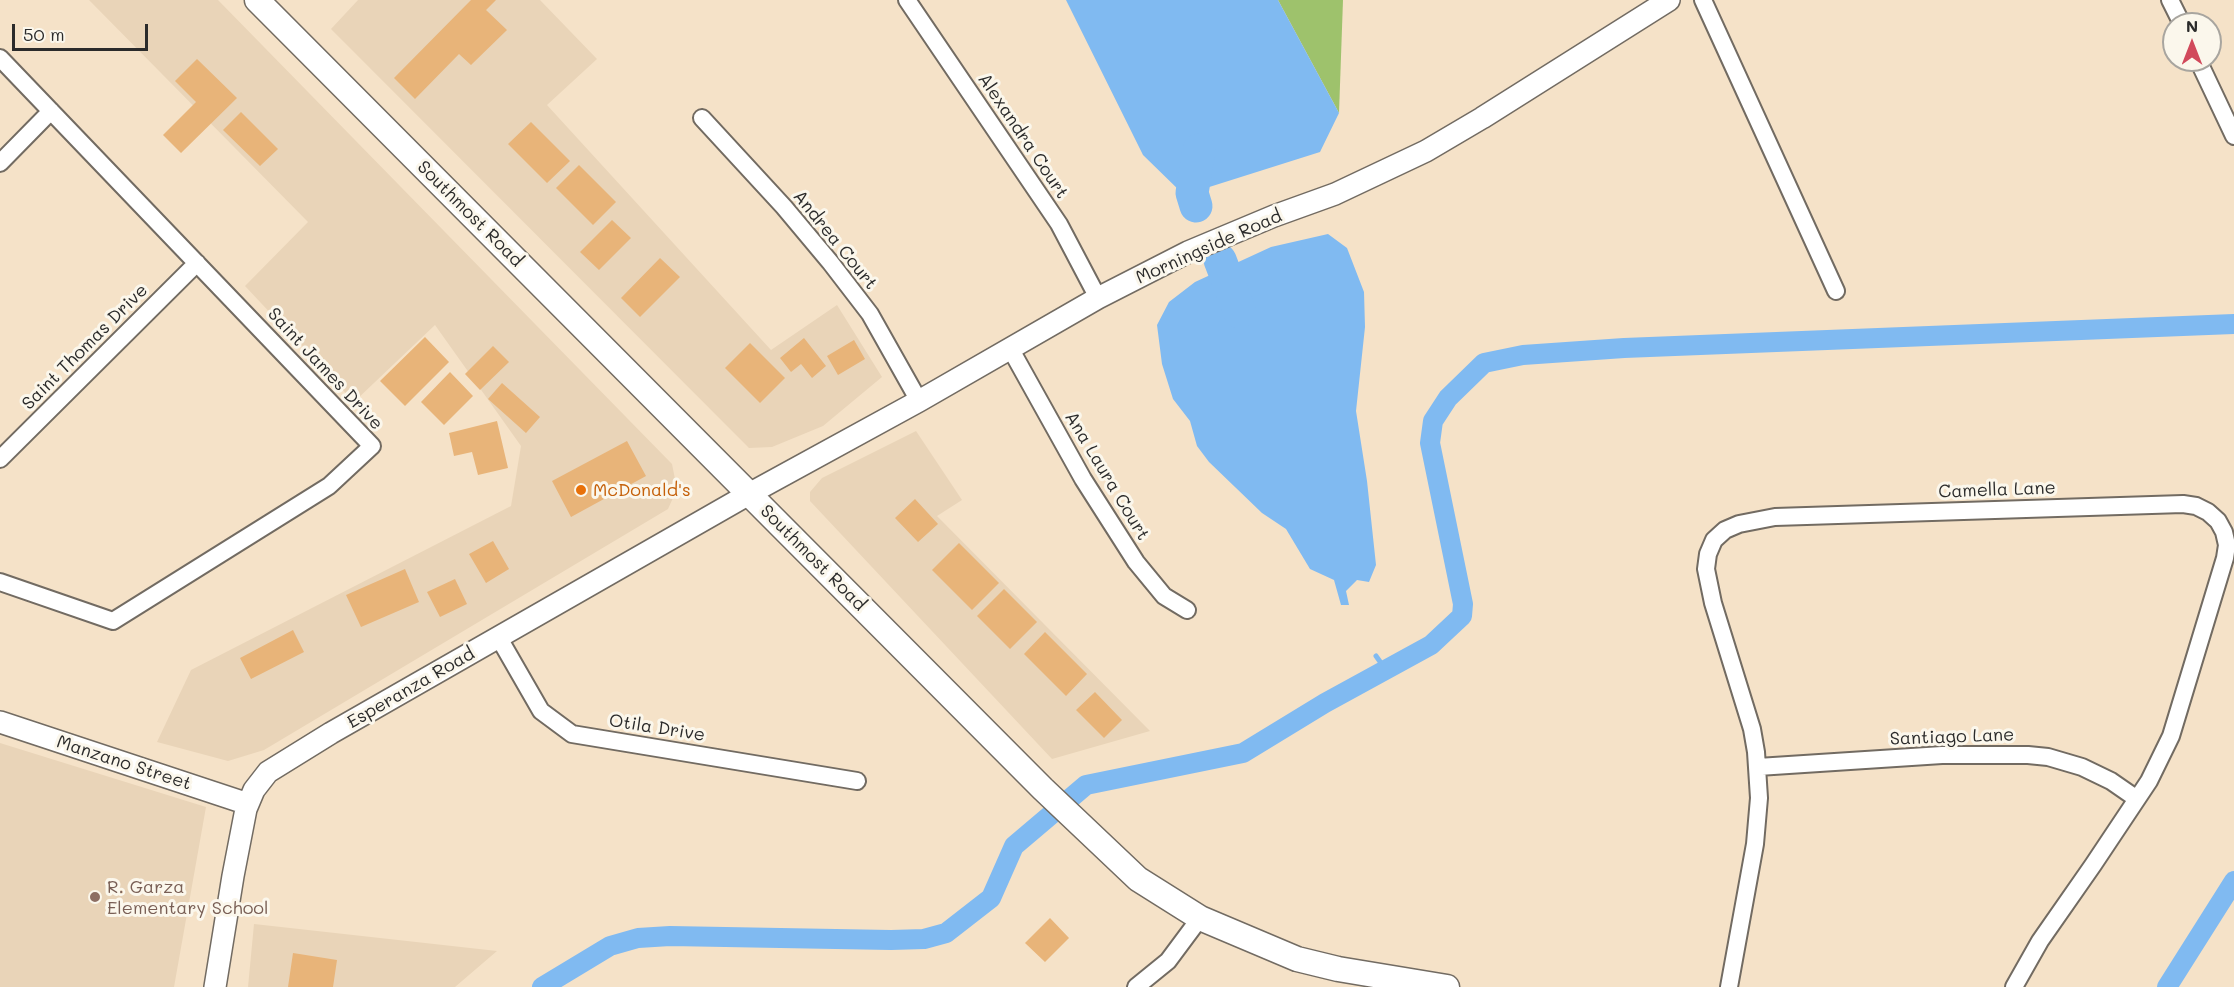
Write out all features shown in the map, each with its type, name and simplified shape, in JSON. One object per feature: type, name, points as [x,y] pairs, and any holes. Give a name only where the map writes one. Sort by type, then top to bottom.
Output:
[{"type":"main road","name":"Southmost Road","points":[[257,0],[1043,789],[1138,879],[1200,918],[1297,959],[1338,969],[1447,987]]},
{"type":"street","name":"Alexandra Court","points":[[907,0],[1059,224],[1098,298]]},
{"type":"street","name":"Morningside Road","points":[[748,494],[919,401],[1098,298],[1188,252],[1274,216],[1335,194],[1426,151],[1669,0]]},
{"type":"street","points":[[1703,0],[1836,291]]},
{"type":"street","name":"Saint James Drive","points":[[0,58],[372,446],[329,486],[113,621],[0,582]]},
{"type":"street","points":[[2204,72],[2234,136]]},
{"type":"street","points":[[0,163],[51,111]]},
{"type":"street","name":"Andrea Court","points":[[702,118],[784,207],[837,270],[870,314],[919,401]]},
{"type":"street","name":"Saint Thomas Drive","points":[[0,459],[197,263]]},
{"type":"street","name":"Ana Laura Court","points":[[1010,348],[1083,479],[1136,562],[1164,596],[1187,610]]},
{"type":"street","name":"Esperanza Road","points":[[216,987],[232,876],[248,804],[254,790],[268,772],[331,733],[748,494]]},
{"type":"street","name":"Camella Lane","points":[[1729,987],[1755,844],[1759,798],[1758,767],[1749,718],[1713,603],[1706,569],[1708,554],[1714,540],[1725,530],[1738,524],[1775,517],[2183,504],[2196,506],[2208,512],[2218,521],[2227,545],[2180,712],[2171,736],[2149,781],[2040,941],[2014,987]]},
{"type":"street","name":"Otila Drive","points":[[499,638],[541,711],[572,734],[857,781]]},
{"type":"street","name":"Manzano Street","points":[[0,722],[248,804]]},
{"type":"street","name":"Santiago Lane","points":[[1758,767],[1942,754],[2028,754],[2082,767],[2111,781],[2137,798]]},
{"type":"street","points":[[1136,987],[1168,961],[1200,918]]},
{"type":"shaded area","points":[[89,0],[218,0],[672,464],[677,489],[668,509],[264,750],[228,761],[157,742],[191,670],[511,506],[521,446],[435,325],[354,402],[245,286],[308,222]]},
{"type":"shaded area","points":[[358,0],[540,0],[597,59],[547,105],[771,350],[837,305],[882,377],[823,426],[772,447],[749,448],[331,29]]},
{"type":"shaded area","points":[[916,431],[962,500],[937,516],[1150,731],[1052,759],[810,501],[810,492],[822,478]]},
{"type":"shaded area","name":"R. Garza Elementary School","points":[[0,743],[206,807],[174,987],[0,987]]},
{"type":"shaded area","points":[[254,924],[497,951],[455,987],[248,987]]},
{"type":"green space","points":[[1278,0],[1343,0],[1339,113]]},
{"type":"water","points":[[1066,0],[1278,0],[1339,113],[1320,152],[1184,195],[1143,155]]},
{"type":"water","points":[[1328,234],[1347,248],[1364,292],[1365,327],[1356,411],[1367,481],[1376,565],[1369,582],[1357,580],[1346,591],[1349,605],[1341,605],[1334,580],[1310,569],[1286,529],[1262,513],[1209,462],[1197,446],[1190,421],[1173,399],[1162,364],[1157,325],[1169,302],[1195,282],[1271,247]]},
{"type":"building","points":[[471,0],[496,0],[486,10],[507,30],[471,65],[459,54],[415,99],[394,78]]},
{"type":"building","points":[[197,59],[237,98],[181,153],[163,135],[196,102],[175,81]]},
{"type":"building","points":[[241,112],[278,149],[260,166],[223,130]]},
{"type":"building","points":[[531,122],[570,161],[547,183],[508,144]]},
{"type":"building","points":[[579,165],[616,202],[593,225],[556,188]]},
{"type":"building","points":[[612,220],[631,238],[599,270],[580,252]]},
{"type":"building","points":[[660,258],[680,277],[640,317],[621,298]]},
{"type":"building","points":[[425,337],[449,362],[405,406],[380,381]]},
{"type":"building","points":[[804,338],[826,366],[812,378],[801,364],[791,372],[780,358]]},
{"type":"building","points":[[854,340],[865,359],[838,375],[827,356]]},
{"type":"building","points":[[750,343],[785,378],[760,403],[725,368]]},
{"type":"building","points":[[493,346],[509,362],[480,390],[465,374]]},
{"type":"building","points":[[450,372],[473,396],[444,425],[421,402]]},
{"type":"building","points":[[502,383],[540,417],[526,433],[488,399]]},
{"type":"building","points":[[497,421],[508,468],[478,475],[472,452],[454,456],[449,433]]},
{"type":"building","points":[[627,441],[646,476],[571,517],[552,481]]},
{"type":"building","points":[[915,499],[938,524],[918,542],[895,518]]},
{"type":"building","points":[[493,541],[509,569],[486,583],[469,554]]},
{"type":"building","points":[[959,543],[999,583],[972,610],[932,570]]},
{"type":"building","points":[[405,569],[419,602],[361,627],[346,595]]},
{"type":"building","points":[[455,579],[467,604],[440,617],[427,592]]},
{"type":"building","points":[[1004,589],[1037,622],[1010,649],[977,616]]},
{"type":"building","points":[[293,630],[304,652],[251,679],[240,658]]},
{"type":"building","points":[[1045,632],[1087,674],[1066,696],[1024,654]]},
{"type":"building","points":[[1095,692],[1122,720],[1104,738],[1076,710]]},
{"type":"building","points":[[1050,918],[1069,938],[1045,962],[1025,943]]},
{"type":"building","points":[[293,953],[337,960],[333,987],[288,987]]},
{"type":"waterway","points":[[1196,206],[1192,193],[1199,150]]},
{"type":"waterway","points":[[1220,260],[1240,312]]},
{"type":"waterway","points":[[542,987],[610,946],[638,938],[670,936],[891,940],[924,939],[946,933],[991,898],[1014,846],[1086,785],[1243,753],[1325,703],[1431,645],[1462,616],[1463,604],[1430,443],[1433,421],[1448,398],[1484,363],[1523,355],[1624,348],[2234,324]]},
{"type":"waterway","points":[[1376,656],[1386,670]]},
{"type":"waterway","points":[[2167,987],[2234,881]]},
{"type":"place","name":"McDonald's","points":[[581,490]]},
{"type":"place","name":"R. Garza Elementary School","points":[[95,897]]}]
